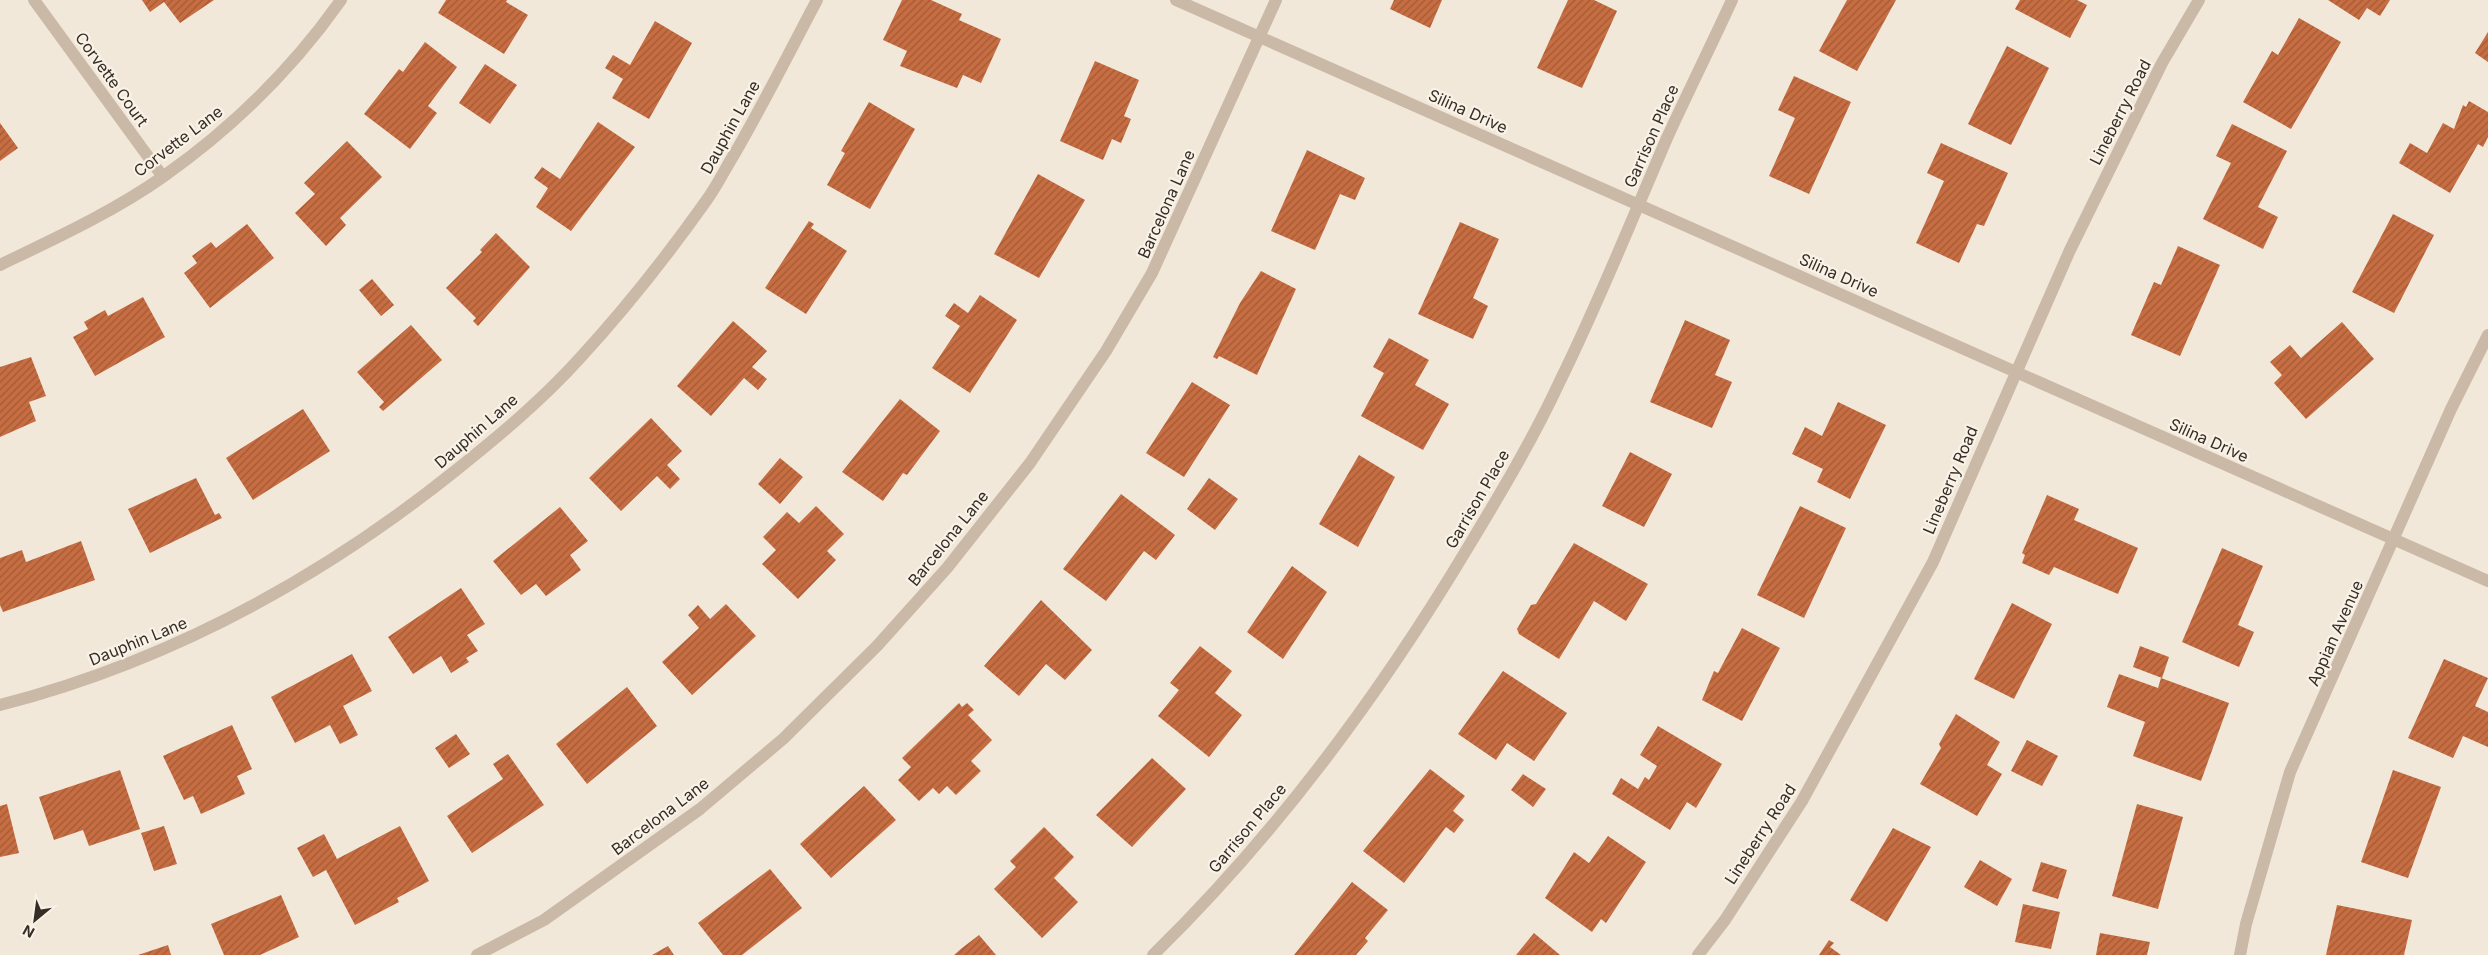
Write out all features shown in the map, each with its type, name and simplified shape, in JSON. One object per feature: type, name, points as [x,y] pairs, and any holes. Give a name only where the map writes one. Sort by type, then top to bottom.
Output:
[{"type":"street","name":"Corvette Court","points":[[34,0],[162,177]]},
{"type":"street","name":"Corvette Lane","points":[[0,265],[71,231],[162,177],[218,135],[276,80],[327,19],[340,0]]},
{"type":"street","name":"Dauphin Lane","points":[[0,705],[50,692],[146,658],[222,623],[317,570],[412,505],[502,434],[578,360],[646,282],[708,199],[754,120],[817,0]]},
{"type":"street","name":"Silina Drive","points":[[1176,0],[2488,581]]},
{"type":"street","name":"Barcelona Lane","points":[[477,955],[544,920],[700,809],[783,739],[877,646],[946,568],[1030,463],[1106,351],[1148,281],[1276,0]]},
{"type":"street","name":"Garrison Place","points":[[1153,955],[1187,922],[1266,833],[1353,723],[1432,608],[1497,499],[1560,382],[1732,0]]},
{"type":"street","name":"Lineberry Road","points":[[1698,955],[1725,920],[1802,801],[1928,570],[2074,241],[2162,63],[2199,0]]},
{"type":"street","name":"Appian Avenue","points":[[2240,955],[2246,924],[2290,772],[2451,410],[2488,335]]},
{"type":"building","points":[[142,0],[214,0],[180,23],[164,2],[150,12]]},
{"type":"building","points":[[446,0],[507,0],[506,2],[528,15],[504,54],[438,13]]},
{"type":"building","points":[[902,0],[931,0],[962,14],[959,20],[1001,39],[981,83],[963,75],[957,88],[900,66],[907,51],[883,40]]},
{"type":"building","points":[[1394,0],[1442,0],[1430,28],[1390,9]]},
{"type":"building","points":[[1568,0],[1594,0],[1617,11],[1582,88],[1537,68]]},
{"type":"building","points":[[1847,0],[1896,0],[1857,71],[1819,51]]},
{"type":"building","points":[[2020,0],[2077,0],[2087,5],[2070,38],[2015,9]]},
{"type":"building","points":[[2328,0],[2390,0],[2380,16],[2367,8],[2359,20]]},
{"type":"building","points":[[2299,18],[2341,42],[2291,129],[2243,102],[2272,51],[2278,55]]},
{"type":"building","points":[[655,21],[692,43],[649,119],[612,98],[623,79],[605,68],[613,55],[630,65]]},
{"type":"building","points":[[2488,32],[2488,62],[2475,53]]},
{"type":"building","points":[[425,42],[457,67],[428,106],[437,113],[410,149],[364,114],[399,69],[403,72]]},
{"type":"building","points":[[2007,46],[2049,68],[2011,145],[1968,124]]},
{"type":"building","points":[[1095,61],[1139,80],[1124,116],[1131,119],[1121,143],[1112,139],[1103,160],[1060,141]]},
{"type":"building","points":[[485,64],[517,85],[490,124],[459,103]]},
{"type":"building","points":[[1794,76],[1851,102],[1809,194],[1769,176],[1795,118],[1778,110]]},
{"type":"building","points":[[2469,101],[2488,112],[2488,137],[2483,147],[2478,144],[2450,193],[2399,163],[2410,143],[2427,153],[2443,123],[2454,129],[2463,105],[2466,107]]},
{"type":"building","points":[[869,102],[915,129],[870,209],[827,185],[845,153],[841,151]]},
{"type":"building","points":[[598,122],[635,147],[571,231],[536,207],[548,188],[534,178],[542,167],[560,179]]},
{"type":"building","points":[[0,123],[18,148],[0,161]]},
{"type":"building","points":[[2232,124],[2287,151],[2258,207],[2278,217],[2263,249],[2203,219],[2231,163],[2216,156]]},
{"type":"building","points":[[347,141],[382,177],[340,218],[346,225],[326,246],[295,213],[315,194],[304,183]]},
{"type":"building","points":[[1941,143],[2008,173],[1984,226],[1977,224],[1959,263],[1916,243],[1944,181],[1927,173]]},
{"type":"building","points":[[1307,150],[1365,178],[1355,200],[1340,194],[1315,250],[1271,231]]},
{"type":"building","points":[[1038,174],[1085,200],[1039,278],[994,254]]},
{"type":"building","points":[[2393,214],[2434,235],[2394,313],[2352,292]]},
{"type":"building","points":[[809,221],[814,224],[811,228],[847,251],[806,314],[765,288]]},
{"type":"building","points":[[1460,222],[1499,239],[1473,298],[1488,306],[1473,339],[1418,314]]},
{"type":"building","points":[[247,224],[274,258],[210,308],[184,273],[197,263],[192,256],[211,242],[216,248]]},
{"type":"building","points":[[496,233],[530,267],[478,326],[473,321],[476,318],[446,288],[482,252],[480,250]]},
{"type":"building","points":[[2178,246],[2220,265],[2180,356],[2131,335],[2154,282],[2161,285]]},
{"type":"building","points":[[1261,271],[1296,289],[1257,375],[1219,356],[1217,359],[1213,357],[1240,303]]},
{"type":"building","points":[[372,279],[394,305],[381,316],[359,290]]},
{"type":"building","points":[[980,295],[1017,320],[970,393],[932,368],[960,326],[945,316],[954,303],[968,313]]},
{"type":"building","points":[[143,297],[165,337],[95,376],[73,337],[88,329],[84,322],[105,310],[108,316]]},
{"type":"building","points":[[1685,320],[1730,340],[1715,375],[1732,382],[1712,428],[1650,402]]},
{"type":"building","points":[[733,321],[767,351],[752,367],[767,379],[758,390],[744,378],[711,416],[677,386]]},
{"type":"building","points":[[2342,322],[2374,359],[2306,419],[2274,383],[2282,375],[2270,362],[2290,345],[2301,358]]},
{"type":"building","points":[[411,325],[442,360],[383,411],[379,407],[384,402],[357,372]]},
{"type":"building","points":[[1389,338],[1429,360],[1415,385],[1449,404],[1423,450],[1361,416],[1384,373],[1373,367]]},
{"type":"building","points":[[31,357],[46,396],[29,402],[36,421],[0,437],[0,367]]},
{"type":"building","points":[[1192,382],[1230,405],[1184,477],[1146,453]]},
{"type":"building","points":[[900,399],[940,431],[907,475],[903,473],[883,501],[842,472]]},
{"type":"building","points":[[1838,402],[1886,425],[1850,499],[1817,482],[1823,469],[1792,454],[1805,427],[1822,436]]},
{"type":"building","points":[[303,409],[330,451],[253,500],[226,458]]},
{"type":"building","points":[[651,418],[682,451],[667,465],[680,479],[670,489],[657,476],[621,511],[589,478]]},
{"type":"building","points":[[1630,452],[1672,474],[1644,527],[1602,506]]},
{"type":"building","points":[[1359,455],[1395,477],[1358,547],[1319,524]]},
{"type":"building","points":[[780,458],[803,477],[780,504],[758,484]]},
{"type":"building","points":[[196,478],[215,515],[219,513],[222,518],[150,553],[128,509]]},
{"type":"building","points":[[1209,478],[1238,499],[1215,530],[1187,509]]},
{"type":"building","points":[[1121,494],[1175,535],[1156,560],[1144,551],[1106,601],[1063,569]]},
{"type":"building","points":[[2047,495],[2079,509],[2074,520],[2138,548],[2118,594],[2054,567],[2049,575],[2022,563],[2025,555],[2022,553]]},
{"type":"building","points":[[816,506],[844,534],[827,551],[836,560],[798,599],[762,564],[776,550],[763,537],[787,512],[799,523]]},
{"type":"building","points":[[1800,506],[1846,528],[1804,618],[1757,595]]},
{"type":"building","points":[[560,507],[588,541],[570,555],[581,570],[546,596],[536,584],[521,595],[493,561]]},
{"type":"building","points":[[81,541],[95,580],[3,612],[0,605],[0,558],[22,550],[26,562]]},
{"type":"building","points":[[1574,543],[1648,584],[1626,621],[1594,601],[1559,659],[1519,634],[1517,629],[1531,605],[1536,604]]},
{"type":"building","points":[[2222,548],[2263,566],[2238,625],[2254,632],[2239,667],[2182,642]]},
{"type":"building","points":[[1292,566],[1327,592],[1283,659],[1247,632]]},
{"type":"building","points":[[461,588],[485,624],[467,635],[478,651],[466,658],[469,662],[451,673],[441,656],[413,674],[388,637]]},
{"type":"building","points":[[1041,600],[1092,650],[1065,680],[1046,664],[1019,696],[984,666]]},
{"type":"building","points":[[2012,603],[2052,624],[2014,699],[1974,679]]},
{"type":"building","points":[[726,604],[756,636],[692,695],[662,662],[699,628],[688,615],[698,605],[710,619]]},
{"type":"building","points":[[1742,628],[1780,648],[1742,721],[1702,700],[1714,671],[1718,673]]},
{"type":"building","points":[[1200,646],[1232,671],[1215,693],[1242,715],[1209,757],[1158,716],[1179,690],[1170,683]]},
{"type":"building","points":[[2140,646],[2169,657],[2162,678],[2133,667]]},
{"type":"building","points":[[352,654],[372,691],[343,706],[358,735],[340,744],[330,725],[295,743],[271,697]]},
{"type":"building","points":[[2444,659],[2488,678],[2475,706],[2488,712],[2488,747],[2463,736],[2453,758],[2408,738]]},
{"type":"building","points":[[1503,671],[1567,713],[1534,761],[1507,743],[1496,760],[1458,734]]},
{"type":"building","points":[[2119,674],[2158,688],[2161,678],[2229,703],[2201,781],[2133,756],[2145,722],[2107,707]]},
{"type":"building","points":[[627,687],[657,726],[587,784],[556,744]]},
{"type":"building","points":[[959,703],[962,707],[967,703],[974,710],[968,715],[992,740],[971,761],[981,771],[956,795],[947,786],[939,794],[933,788],[919,801],[898,780],[911,767],[902,758]]},
{"type":"building","points":[[1956,714],[2000,742],[1987,765],[2002,774],[1977,816],[1920,784],[1941,748],[1939,744]]},
{"type":"building","points":[[232,725],[252,769],[237,776],[245,794],[201,814],[193,796],[184,800],[163,756]]},
{"type":"building","points":[[1658,726],[1722,764],[1696,808],[1687,802],[1670,830],[1612,794],[1621,778],[1638,789],[1645,777],[1649,780],[1657,766],[1640,755]]},
{"type":"building","points":[[456,734],[470,754],[449,768],[435,748]]},
{"type":"building","points":[[2027,740],[2058,756],[2042,786],[2011,771]]},
{"type":"building","points":[[508,754],[544,805],[472,853],[447,816],[503,779],[493,764]]},
{"type":"building","points":[[1152,758],[1186,789],[1132,847],[1096,815]]},
{"type":"building","points":[[1430,769],[1465,796],[1453,811],[1464,820],[1454,833],[1446,827],[1404,883],[1363,851]]},
{"type":"building","points":[[120,770],[140,829],[89,846],[83,830],[54,840],[39,797]]},
{"type":"building","points":[[2393,770],[2441,787],[2408,878],[2361,862]]},
{"type":"building","points":[[1523,774],[1546,789],[1533,807],[1511,790]]},
{"type":"building","points":[[864,786],[896,820],[831,878],[800,844]]},
{"type":"building","points":[[7,804],[19,853],[0,857],[0,806]]},
{"type":"building","points":[[2137,804],[2183,817],[2158,909],[2112,896]]},
{"type":"building","points":[[164,826],[177,864],[154,871],[141,833]]},
{"type":"building","points":[[400,826],[429,881],[397,898],[399,902],[355,925],[326,870],[313,877],[297,848],[324,834],[337,859]]},
{"type":"building","points":[[1044,827],[1074,857],[1054,878],[1078,902],[1042,938],[994,889],[1016,867],[1010,861]]},
{"type":"building","points":[[1893,828],[1931,847],[1887,922],[1850,900]]},
{"type":"building","points":[[1608,836],[1646,862],[1606,923],[1601,919],[1592,932],[1545,898],[1574,852],[1589,863]]},
{"type":"building","points":[[1980,860],[2012,879],[1997,906],[1964,887]]},
{"type":"building","points":[[2041,862],[2067,870],[2058,899],[2032,891]]},
{"type":"building","points":[[770,869],[802,908],[742,955],[723,955],[698,923]]},
{"type":"building","points":[[1352,882],[1388,910],[1365,938],[1368,941],[1356,955],[1294,955]]},
{"type":"building","points":[[281,895],[299,937],[260,955],[224,955],[211,924]]},
{"type":"building","points":[[2023,904],[2060,912],[2051,949],[2015,942]]},
{"type":"building","points":[[2337,905],[2412,920],[2404,955],[2326,955]]},
{"type":"building","points":[[1534,933],[1560,955],[1516,955]]},
{"type":"building","points":[[2100,933],[2150,942],[2147,955],[2096,955]]},
{"type":"building","points":[[979,935],[996,955],[954,955],[962,948]]},
{"type":"building","points":[[1829,940],[1834,943],[1830,947],[1841,955],[1819,955]]},
{"type":"building","points":[[168,945],[171,955],[138,955]]},
{"type":"building","points":[[668,946],[674,955],[652,955]]}]
